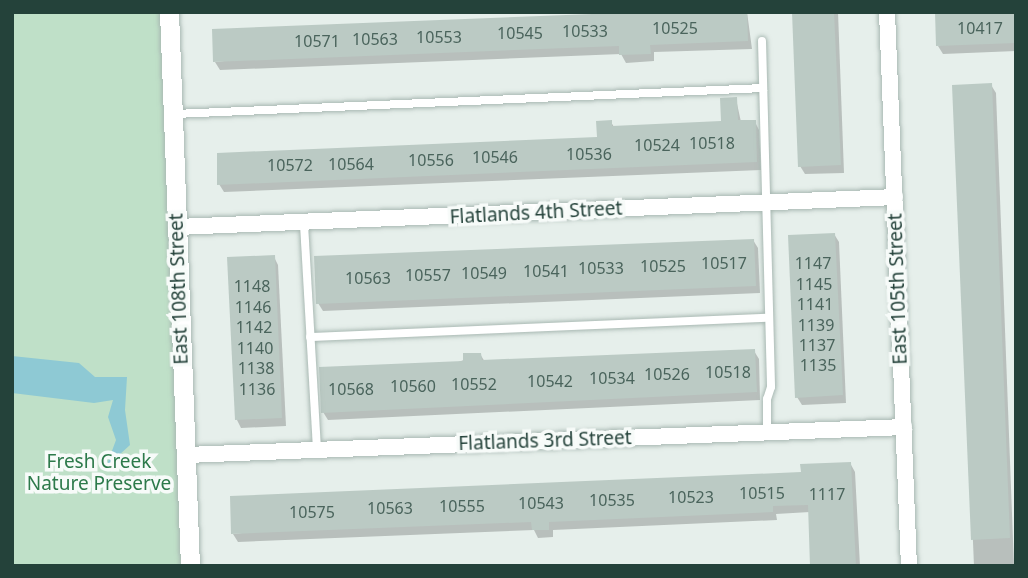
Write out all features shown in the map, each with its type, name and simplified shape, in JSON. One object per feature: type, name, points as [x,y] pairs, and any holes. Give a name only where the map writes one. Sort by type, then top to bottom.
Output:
[{"type":"street","name":"East 108th Street","points":[[169,12],[190,566]]},
{"type":"street","name":"East 105th Street","points":[[887,12],[909,566]]},
{"type":"street","name":"Flatlands 4th Street","points":[[177,227],[304,224],[895,197]]},
{"type":"street","name":"Flatlands 3rd Street","points":[[186,455],[904,427]]},
{"type":"lane","points":[[762,41],[771,387],[766,399],[767,433]]},
{"type":"lane","points":[[173,114],[762,88]]},
{"type":"lane","points":[[304,224],[317,450]]},
{"type":"lane","points":[[310,337],[769,318]]},
{"type":"green space","name":"Fresh Creek Nature Preserve","points":[[12,12],[165,12],[189,566],[12,566]]},
{"type":"water","points":[[12,356],[79,363],[95,377],[127,377],[125,410],[130,445],[106,467],[116,440],[108,417],[113,400],[94,403],[12,393]]},
{"type":"building","points":[[644,12],[747,12],[748,41],[650,45],[651,54],[619,55],[619,46],[213,62],[212,29]]},
{"type":"building","points":[[792,12],[834,12],[841,165],[798,167]]},
{"type":"building","points":[[935,12],[1016,12],[1016,43],[936,46]]},
{"type":"building","points":[[992,83],[1010,538],[971,540],[952,85]]},
{"type":"building","points":[[737,97],[738,120],[756,120],[757,162],[217,185],[217,153],[597,137],[596,121],[612,120],[612,126],[721,121],[720,98]]},
{"type":"building","points":[[835,233],[843,395],[795,398],[788,235]]},
{"type":"building","points":[[754,239],[756,286],[316,304],[314,256]]},
{"type":"building","points":[[275,255],[282,418],[235,420],[227,257]]},
{"type":"building","points":[[755,349],[757,392],[321,413],[319,367],[463,361],[463,353],[481,353],[482,360]]},
{"type":"building","points":[[851,462],[856,566],[810,566],[808,505],[773,506],[773,512],[549,522],[549,530],[532,530],[531,522],[231,534],[230,496],[801,472],[800,464]]}]
